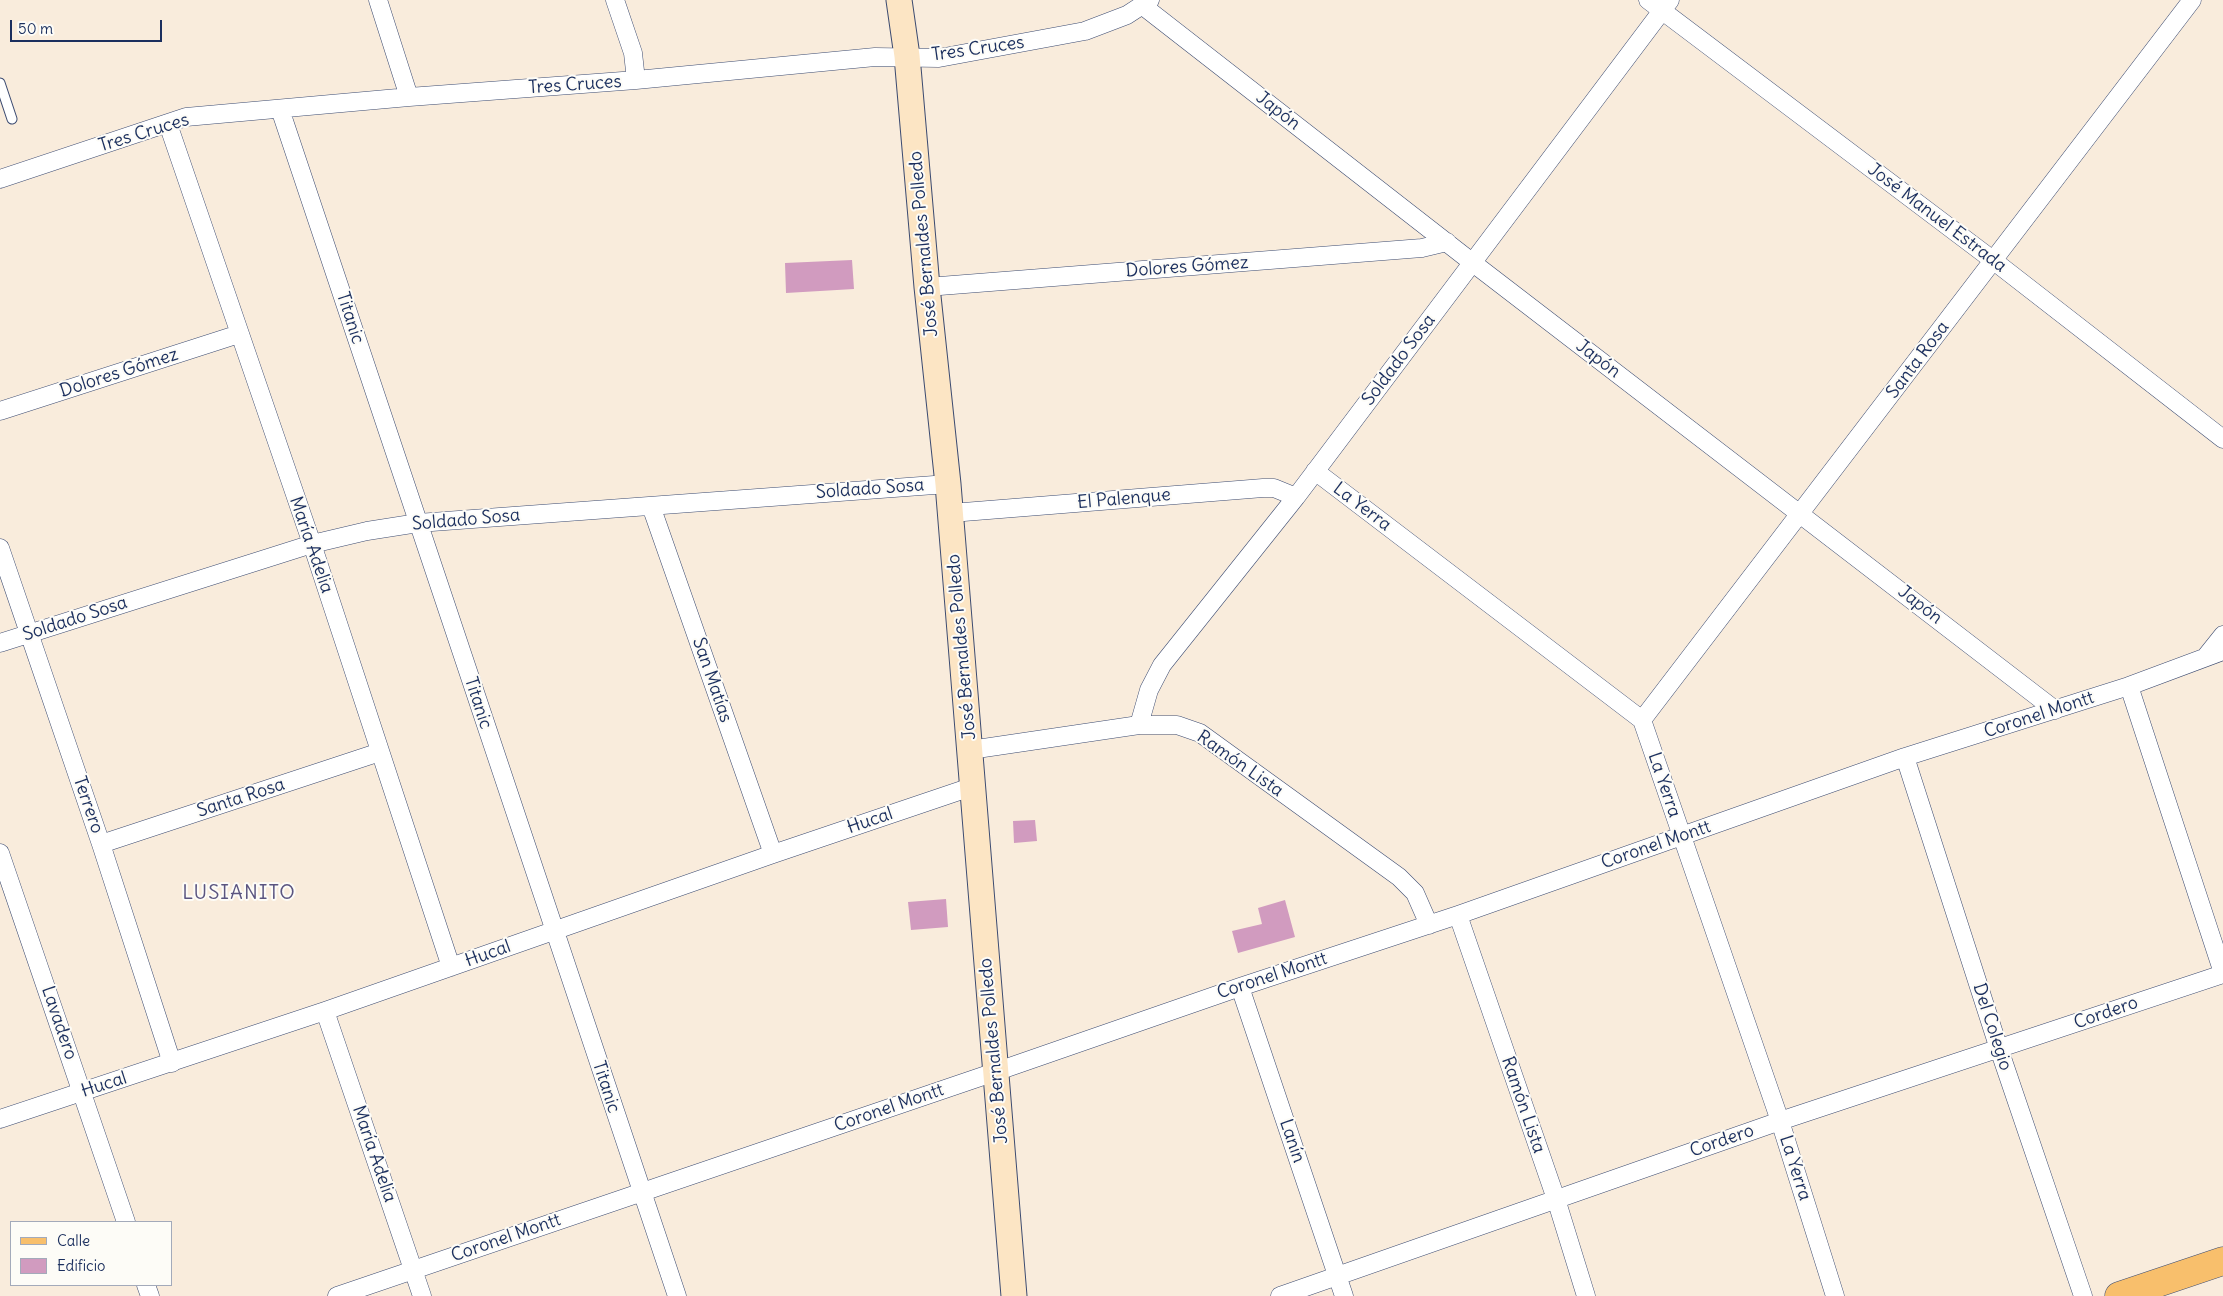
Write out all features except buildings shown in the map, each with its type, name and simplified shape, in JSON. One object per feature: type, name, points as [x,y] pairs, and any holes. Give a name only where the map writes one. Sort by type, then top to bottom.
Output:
[{"type":"main road","name":"José Bernaldes Polledo","points":[[899,0],[907,56],[927,287],[948,484],[1014,1296]]},
{"type":"main road","points":[[2119,1296],[2223,1261]]},
{"type":"street","points":[[378,0],[409,97]]},
{"type":"street","points":[[615,0],[632,53],[636,80]]},
{"type":"street","name":"Santa Rosa","points":[[1642,720],[2192,0]]},
{"type":"street","name":"Tres Cruces","points":[[0,179],[186,117],[409,97],[636,80],[875,57],[939,58],[1085,31],[1146,3]]},
{"type":"street","name":"Japón","points":[[1146,3],[1473,263],[2055,710]]},
{"type":"street","name":"José Manuel Estrada","points":[[1660,3],[2223,439]]},
{"type":"street","name":"Soldado Sosa","points":[[1139,725],[1149,690],[1162,665],[1296,497],[1473,263],[1660,3]]},
{"type":"street","name":"Titanic","points":[[280,109],[677,1296]]},
{"type":"street","name":"María Adelia","points":[[168,124],[312,544],[451,967]]},
{"type":"street","name":"Dolores Gómez","points":[[927,287],[1422,248],[1447,242]]},
{"type":"street","name":"Dolores Gómez","points":[[0,411],[239,334]]},
{"type":"street","name":"La Yerra","points":[[1315,471],[1642,720],[1780,1120],[1836,1296]]},
{"type":"street","name":"Soldado Sosa","points":[[0,643],[312,544],[367,531],[418,523],[948,484]]},
{"type":"street","name":"El Palenque","points":[[950,513],[1263,488],[1274,488],[1296,497]]},
{"type":"street","name":"San Matías","points":[[651,506],[773,854]]},
{"type":"street","name":"Terrero","points":[[0,548],[102,844],[172,1063]]},
{"type":"street","name":"Coronel Montt","points":[[337,1296],[1240,987],[1429,925],[1905,757],[2129,686],[2215,653],[2223,635]]},
{"type":"street","points":[[2129,686],[2223,973]]},
{"type":"street","name":"Ramón Lista","points":[[970,750],[1139,725],[1177,725],[1200,733],[1399,877],[1415,893],[1429,925]]},
{"type":"street","name":"Santa Rosa","points":[[102,844],[380,752]]},
{"type":"street","name":"Del Colegio","points":[[1905,757],[1999,1049],[2083,1296]]},
{"type":"street","name":"Hucal","points":[[0,1119],[325,1011],[773,854],[974,786]]},
{"type":"street","name":"Lavadero","points":[[0,853],[126,1221]]},
{"type":"street","name":"Ramón Lista","points":[[1458,915],[1556,1199],[1586,1296]]},
{"type":"street","name":"Cordero","points":[[1280,1296],[1780,1120],[1999,1049],[2223,973]]},
{"type":"street","name":"Lanín","points":[[1240,987],[1344,1296]]},
{"type":"street","name":"María Adelia","points":[[325,1011],[422,1296]]},
{"type":"lane","points":[[0,83],[12,119]]},
{"type":"district","name":"LUSIANITO","points":[[239,893]]}]
